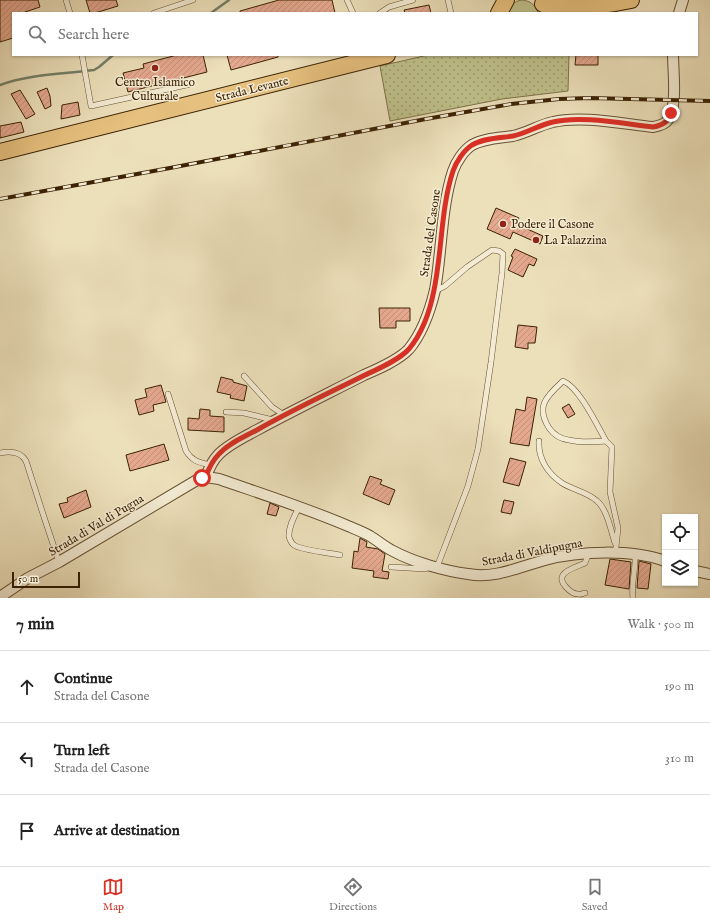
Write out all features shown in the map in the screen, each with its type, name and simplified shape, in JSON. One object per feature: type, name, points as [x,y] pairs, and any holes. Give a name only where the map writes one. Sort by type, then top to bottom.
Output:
[{"type":"main road","points":[[500,12],[506,0]]},
{"type":"main road","points":[[543,6],[583,6],[610,4],[630,0]]},
{"type":"main road","points":[[568,12],[583,6]]},
{"type":"main road","name":"Strada Levante","points":[[0,152],[379,56]]},
{"type":"street","points":[[679,12],[683,0]]},
{"type":"street","name":"Strada del Casone","points":[[206,476],[210,465],[219,454],[229,446],[274,420],[388,364],[407,351],[418,337],[426,321],[440,260],[446,200],[453,170],[462,154],[472,146],[482,142],[514,136],[537,126],[567,119],[580,119],[653,127],[660,126],[667,122],[673,104],[673,56]]},
{"type":"street","name":"Strada di Valdipugna","points":[[206,476],[219,479],[298,507],[368,535],[392,551],[412,560],[468,574],[493,575],[545,560],[617,550],[662,560]]},
{"type":"street","name":"Strada di Val di Pugna","points":[[0,597],[28,578],[59,562],[206,476]]},
{"type":"street","points":[[698,572],[710,574]]},
{"type":"lane","points":[[66,0],[70,12]]},
{"type":"lane","points":[[157,12],[193,0]]},
{"type":"lane","points":[[347,0],[353,12]]},
{"type":"lane","points":[[382,12],[390,7],[413,0]]},
{"type":"lane","points":[[448,0],[451,12]]},
{"type":"lane","points":[[82,56],[91,106],[191,84]]},
{"type":"lane","points":[[391,567],[425,569],[435,566],[468,486],[477,456],[491,362],[503,254],[499,251],[492,250],[467,267],[445,286],[434,291]]},
{"type":"lane","points":[[244,376],[272,407],[284,416]]},
{"type":"lane","points":[[606,441],[587,442],[568,440],[554,435],[543,419],[543,408],[548,395],[563,381],[568,383],[583,400],[606,441],[612,447],[610,492],[618,528],[617,550]]},
{"type":"lane","points":[[168,394],[186,451],[190,458],[210,465]]},
{"type":"lane","points":[[226,412],[244,413],[274,420]]},
{"type":"lane","points":[[539,441],[539,452],[550,473],[562,483],[590,495],[598,501],[603,508],[617,550]]},
{"type":"lane","points":[[0,453],[16,453],[24,456],[59,562]]},
{"type":"lane","points":[[298,507],[290,530],[289,536],[291,542],[295,546],[340,555]]},
{"type":"lane","points":[[585,593],[578,594],[572,592],[562,582],[562,578],[564,573],[585,563],[589,554]]},
{"type":"lane","points":[[633,598],[632,584],[636,561],[635,555]]},
{"type":"green space","points":[[519,1],[527,1],[535,7],[538,12],[508,12],[511,6]]},
{"type":"green space","points":[[424,56],[569,56],[568,91],[502,99],[390,121],[380,66]]},
{"type":"building","points":[[0,0],[38,0],[40,7],[25,12],[12,12],[12,38],[0,42]]},
{"type":"building","points":[[86,0],[116,0],[118,6],[98,12],[90,12]]},
{"type":"building","points":[[279,0],[332,0],[335,12],[240,12]]},
{"type":"building","points":[[429,5],[431,12],[405,12],[404,10]]},
{"type":"building","points":[[173,56],[203,56],[207,72],[128,92],[123,73],[144,68],[143,64]]},
{"type":"building","points":[[227,56],[278,56],[278,57],[231,70]]},
{"type":"building","points":[[576,56],[598,56],[598,65],[575,65]]},
{"type":"building","points":[[47,88],[51,106],[45,109],[37,92]]},
{"type":"building","points":[[20,90],[35,114],[26,119],[11,94]]},
{"type":"building","points":[[78,102],[80,115],[61,119],[62,105]]},
{"type":"building","points":[[21,122],[24,132],[0,138],[0,126]]},
{"type":"building","name":"Podere il Casone","points":[[496,208],[519,218],[516,224],[543,236],[540,244],[513,232],[510,239],[487,229]]},
{"type":"building","points":[[515,249],[537,259],[534,266],[529,264],[523,277],[508,270],[513,257],[511,256]]},
{"type":"building","points":[[379,308],[410,308],[410,321],[396,321],[396,328],[380,328]]},
{"type":"building","points":[[518,325],[537,327],[535,343],[528,343],[528,349],[515,347]]},
{"type":"building","points":[[221,377],[247,386],[244,401],[230,398],[231,395],[217,392]]},
{"type":"building","points":[[161,385],[166,402],[153,405],[154,411],[139,415],[135,400],[147,397],[145,389]]},
{"type":"building","points":[[527,397],[537,399],[529,446],[510,443],[516,409],[525,411]]},
{"type":"building","points":[[569,404],[575,414],[568,418],[562,408]]},
{"type":"building","points":[[200,409],[210,410],[210,416],[224,417],[224,432],[188,430],[188,418],[199,419]]},
{"type":"building","points":[[164,444],[169,460],[130,471],[126,455]]},
{"type":"building","points":[[510,458],[526,462],[519,486],[503,482]]},
{"type":"building","points":[[370,476],[382,480],[380,484],[395,490],[389,505],[363,494]]},
{"type":"building","points":[[86,490],[91,507],[64,518],[59,504],[68,502],[67,498]]},
{"type":"building","points":[[504,500],[514,502],[511,514],[501,512]]},
{"type":"building","points":[[270,503],[279,507],[276,516],[267,514]]},
{"type":"building","points":[[360,538],[367,542],[366,547],[378,549],[385,554],[382,571],[389,572],[388,579],[373,577],[374,571],[352,568],[354,551],[358,552]]},
{"type":"building","points":[[610,559],[631,562],[629,589],[605,585]]},
{"type":"building","points":[[639,561],[651,564],[648,589],[637,588]]},
{"type":"waterway","points":[[212,12],[229,0]]},
{"type":"waterway","points":[[0,85],[35,76],[94,70],[112,56]]},
{"type":"railway","points":[[0,199],[511,104],[559,99],[590,98],[710,101]]},
{"type":"place","name":"Centro Islamico Culturale","points":[[155,68]]},
{"type":"place","name":"Podere il Casone","points":[[503,224]]},
{"type":"place","name":"La Palazzina","points":[[536,240]]},
{"type":"route","points":[[202,478],[206,476],[209,467],[219,454],[229,446],[274,420],[388,364],[407,351],[418,337],[426,321],[434,291],[440,260],[446,200],[453,170],[462,154],[472,146],[497,138],[514,136],[537,126],[567,119],[580,119],[653,127],[660,126],[667,122],[671,113]]}]
